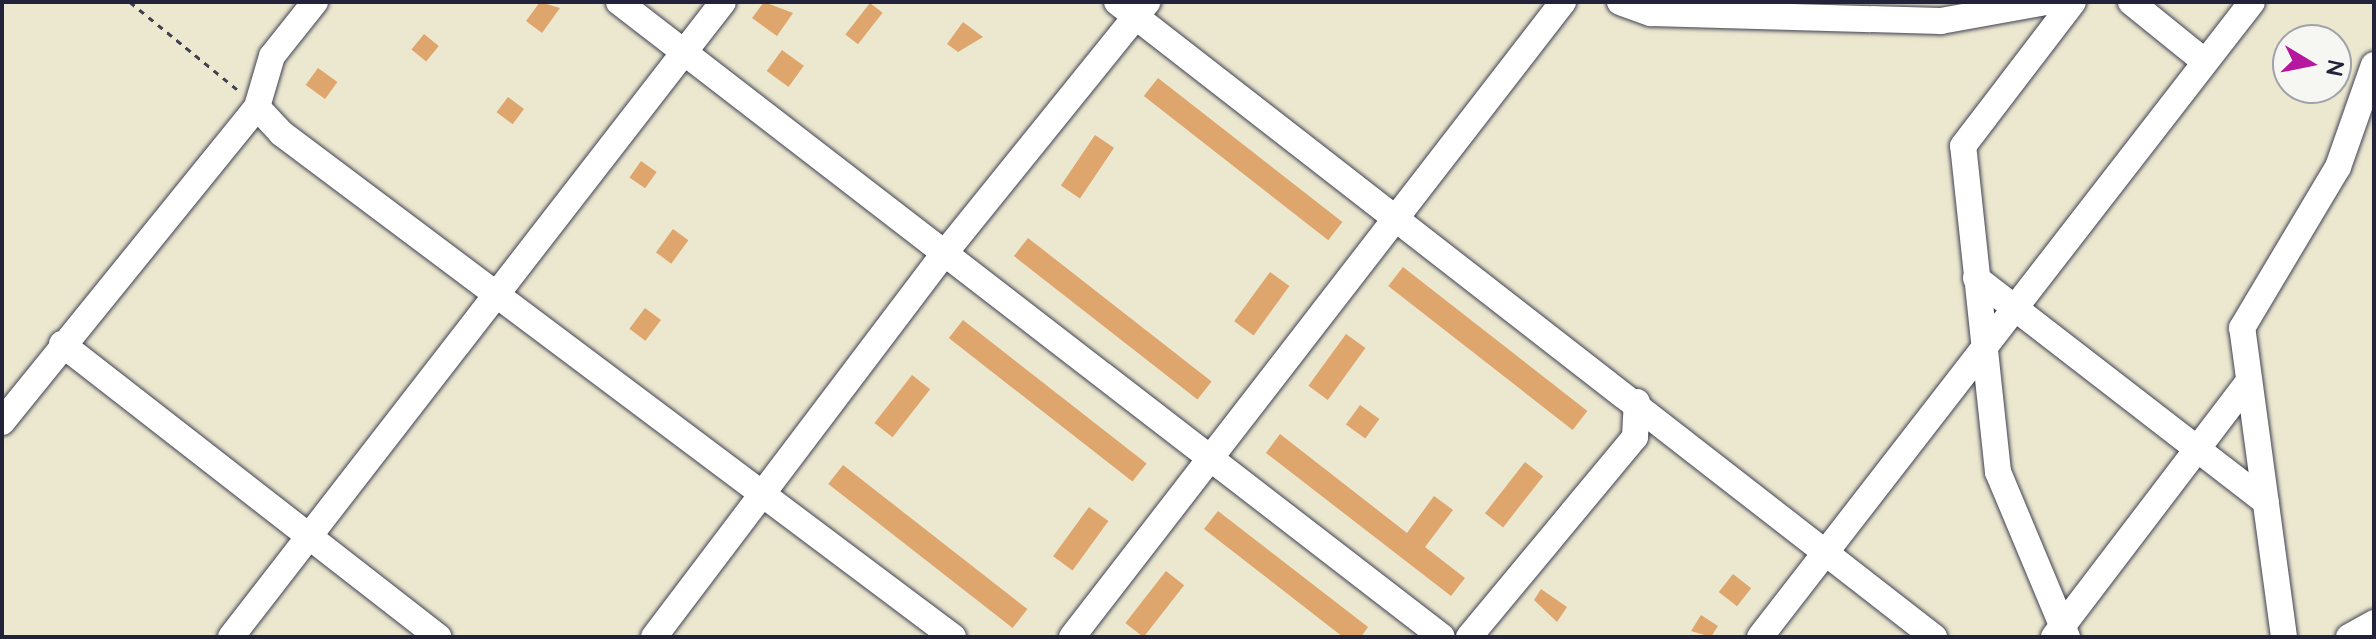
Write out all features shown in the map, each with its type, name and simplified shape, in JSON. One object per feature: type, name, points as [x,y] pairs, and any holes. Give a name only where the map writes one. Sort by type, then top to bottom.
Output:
[{"type":"street","points":[[2,422],[62,344],[257,107],[272,56],[315,2]]},
{"type":"street","points":[[619,2],[1442,637]]},
{"type":"street","points":[[231,637],[723,2]]},
{"type":"street","points":[[1072,637],[1394,215],[1563,2]]},
{"type":"street","points":[[1620,2],[1651,13],[1941,21],[2047,2]]},
{"type":"street","points":[[2061,633],[1998,472],[1963,146],[2073,2]]},
{"type":"street","points":[[2131,2],[2205,62]]},
{"type":"street","points":[[1760,637],[2252,2]]},
{"type":"street","points":[[654,637],[1134,7],[1394,215],[1934,637]]},
{"type":"street","points":[[2284,637],[2248,382],[2247,311],[2338,167],[2374,65]]},
{"type":"street","points":[[257,107],[281,133],[766,493],[953,637]]},
{"type":"street","points":[[1976,278],[2266,502]]},
{"type":"street","points":[[62,344],[439,637]]},
{"type":"street","points":[[2061,633],[2248,382]]},
{"type":"street","points":[[1469,637],[1635,437],[1637,402]]},
{"type":"street","points":[[2349,637],[2374,623]]},
{"type":"path","points":[[130,2],[257,107]]},
{"type":"building","points":[[540,2],[560,8],[542,33],[526,21]]},
{"type":"building","points":[[764,2],[793,13],[777,36],[752,18]]},
{"type":"building","points":[[870,3],[883,13],[858,44],[845,35]]},
{"type":"building","points":[[963,22],[983,37],[958,52],[947,44]]},
{"type":"building","points":[[424,34],[439,46],[426,62],[411,50]]},
{"type":"building","points":[[782,50],[804,66],[789,87],[767,71]]},
{"type":"building","points":[[318,68],[337,82],[325,99],[306,85]]},
{"type":"building","points":[[1158,78],[1342,222],[1328,240],[1144,96]]},
{"type":"building","points":[[508,97],[524,109],[513,124],[497,112]]},
{"type":"building","points":[[1095,135],[1114,148],[1080,198],[1061,186]]},
{"type":"building","points":[[641,161],[657,172],[645,188],[630,177]]},
{"type":"building","points":[[673,229],[688,240],[671,264],[656,252]]},
{"type":"building","points":[[1028,238],[1212,381],[1197,400],[1014,256]]},
{"type":"building","points":[[1403,267],[1587,411],[1573,430],[1388,286]]},
{"type":"building","points":[[1270,272],[1289,286],[1254,335],[1234,321]]},
{"type":"building","points":[[645,308],[661,320],[645,341],[629,329]]},
{"type":"building","points":[[963,320],[1147,463],[1132,482],[949,338]]},
{"type":"building","points":[[1346,334],[1365,348],[1328,400],[1308,386]]},
{"type":"building","points":[[912,375],[930,389],[893,437],[874,423]]},
{"type":"building","points":[[1360,405],[1379,419],[1365,439],[1346,424]]},
{"type":"building","points":[[1280,434],[1407,533],[1434,496],[1453,510],[1425,547],[1465,578],[1451,596],[1266,453]]},
{"type":"building","points":[[1525,462],[1543,476],[1503,527],[1485,513]]},
{"type":"building","points":[[843,465],[1027,609],[1013,628],[828,484]]},
{"type":"building","points":[[1089,507],[1108,521],[1073,570],[1053,556]]},
{"type":"building","points":[[1218,511],[1368,627],[1361,637],[1343,637],[1204,529]]},
{"type":"building","points":[[1166,571],[1184,585],[1144,637],[1125,623]]},
{"type":"building","points":[[1733,574],[1751,588],[1737,606],[1719,592]]},
{"type":"building","points":[[1541,589],[1567,607],[1557,622],[1534,600]]},
{"type":"building","points":[[1701,615],[1718,626],[1711,637],[1691,631]]}]
